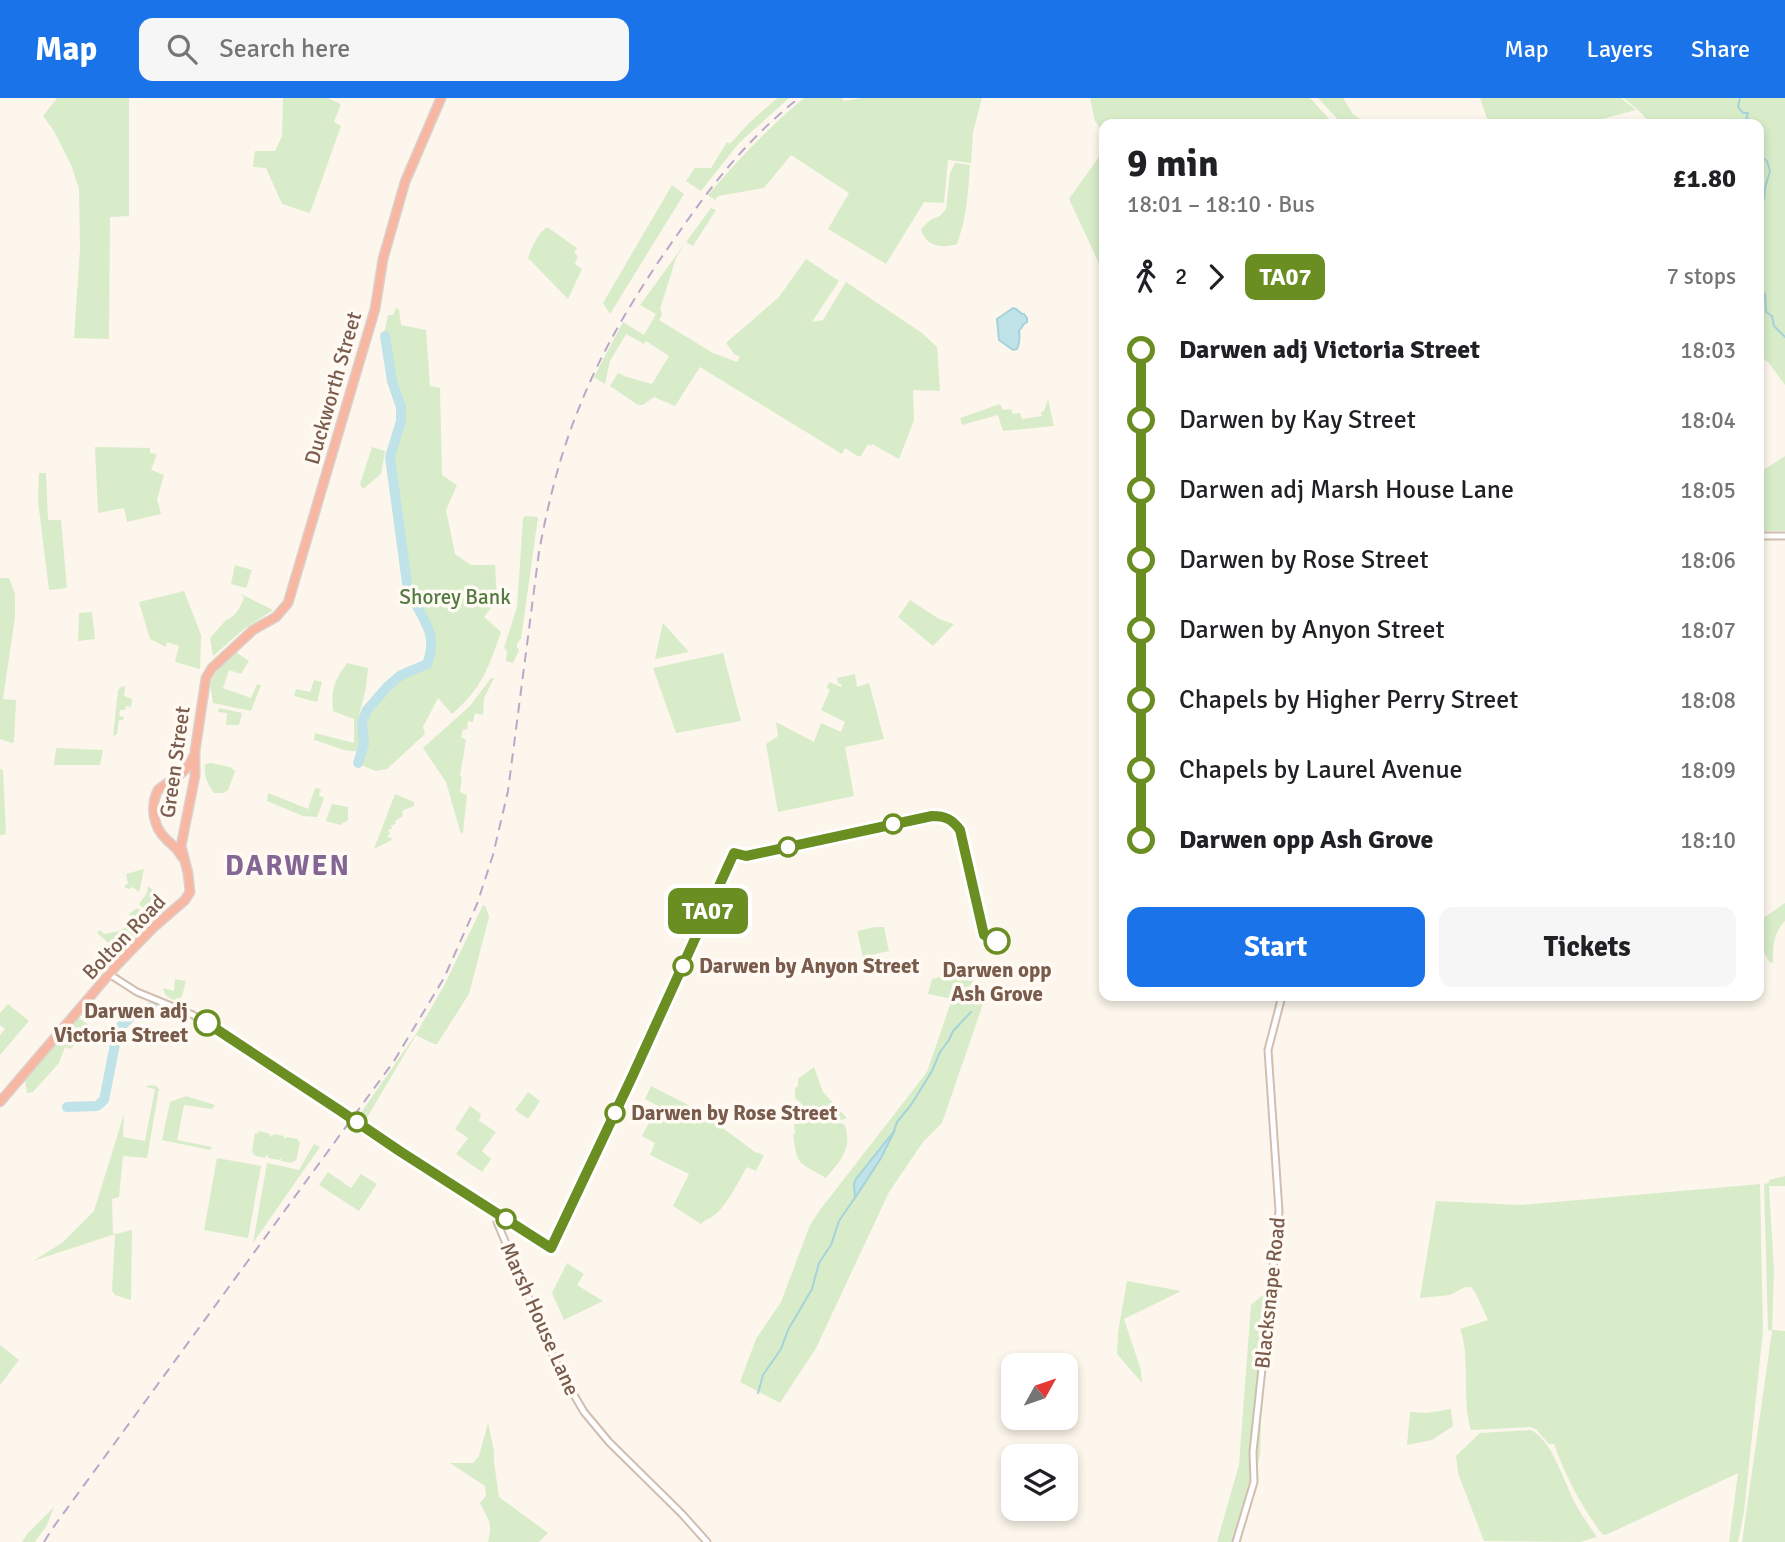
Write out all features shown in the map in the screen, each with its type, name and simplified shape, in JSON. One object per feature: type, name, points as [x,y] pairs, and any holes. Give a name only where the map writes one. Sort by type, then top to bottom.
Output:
[{"type":"highway","name":"Duckworth Street","points":[[212,668],[253,630],[280,614],[288,603],[375,309],[383,259],[405,182],[442,98]]},
{"type":"highway","name":"Green Street","points":[[190,892],[181,846],[195,776],[195,751],[204,685],[212,668]]},
{"type":"highway","points":[[185,863],[177,848],[157,826],[153,809],[155,794],[188,767],[195,751]]},
{"type":"highway","points":[[167,840],[176,840],[183,831]]},
{"type":"highway","name":"Bolton Road","points":[[0,1102],[109,974],[190,892]]},
{"type":"street","points":[[1764,536],[1785,536]]},
{"type":"street","name":"Marsh House Lane","points":[[109,974],[126,986],[200,1019],[499,1214],[497,1222],[553,1356],[584,1412],[707,1542]]},
{"type":"street","name":"Blacksnape Road","points":[[1236,1542],[1254,1482],[1253,1451],[1279,1211],[1268,1050],[1281,1001]]},
{"type":"green space","points":[[57,98],[129,98],[129,216],[110,217],[109,339],[74,338],[80,250],[79,189],[72,167],[54,131],[43,116]]},
{"type":"green space","points":[[283,98],[328,98],[341,104],[334,122],[341,126],[310,213],[282,204],[266,168],[253,167],[255,151],[275,151],[282,136]]},
{"type":"green space","points":[[777,98],[789,98],[739,143],[701,191],[686,181],[695,168],[711,168],[727,142],[730,144]]},
{"type":"green space","points":[[804,98],[842,98],[844,101],[862,98],[982,98],[973,132],[971,163],[948,160],[944,203],[924,202],[886,264],[828,229],[849,193],[791,155],[764,188],[718,196],[715,200],[708,195],[754,145]]},
{"type":"green space","points":[[1090,98],[1310,98],[1329,119],[1099,119],[1099,127]]},
{"type":"green space","points":[[1318,98],[1343,98],[1353,114],[1360,119],[1337,119]]},
{"type":"green space","points":[[1480,98],[1621,98],[1636,110],[1602,119],[1487,119]]},
{"type":"green space","points":[[1624,98],[1785,98],[1785,385],[1764,359],[1764,119],[1646,119]]},
{"type":"green space","points":[[1099,157],[1099,263],[1069,199]]},
{"type":"green space","points":[[955,163],[970,165],[968,195],[960,234],[957,244],[934,245],[926,239],[921,229],[946,209],[950,173]]},
{"type":"green space","points":[[672,185],[684,194],[610,314],[603,303]]},
{"type":"green space","points":[[711,208],[716,210],[693,246],[686,242]]},
{"type":"green space","points":[[547,227],[577,248],[574,253],[578,256],[575,264],[582,269],[568,299],[528,258]]},
{"type":"green space","points":[[685,243],[676,258],[659,320],[713,353],[737,362],[740,357],[734,354],[726,343],[779,297],[806,259],[839,281],[812,322],[823,320],[846,282],[922,333],[937,347],[940,391],[913,390],[914,420],[899,459],[872,444],[868,444],[861,456],[845,448],[842,454],[700,367],[675,406],[654,397],[643,405],[638,405],[610,386],[618,373],[652,384],[669,356],[646,341],[644,344],[626,334],[610,361],[605,384],[594,377],[623,322],[644,335],[656,314],[640,305]]},
{"type":"green space","name":"Shorey Bank","points":[[396,308],[399,310],[401,325],[426,330],[430,386],[440,388],[442,475],[457,485],[446,510],[455,554],[471,565],[495,565],[497,600],[484,617],[501,632],[488,667],[462,705],[452,714],[438,698],[423,727],[425,734],[387,769],[376,771],[361,765],[363,752],[344,750],[314,740],[315,733],[354,743],[354,719],[333,711],[334,686],[347,663],[368,668],[358,719],[365,721],[387,690],[402,677],[428,665],[433,652],[433,632],[412,592],[391,458],[404,419],[394,378],[389,337],[384,334],[388,315],[393,315]]},
{"type":"green space","points":[[1048,399],[1054,426],[1003,431],[998,415],[962,425],[960,418],[1000,404],[1003,410],[1011,409],[1013,414],[1020,413],[1022,419],[1042,416],[1041,412],[1044,411]]},
{"type":"green space","points":[[95,447],[150,448],[150,453],[157,454],[151,470],[164,475],[157,499],[161,514],[127,522],[124,508],[98,513]]},
{"type":"green space","points":[[372,447],[385,451],[381,474],[363,489],[360,484]]},
{"type":"green space","points":[[1785,456],[1785,531],[1764,531],[1764,470]]},
{"type":"green space","points":[[39,473],[46,473],[48,520],[61,520],[67,588],[49,590],[38,501]]},
{"type":"green space","points":[[525,516],[538,517],[521,639],[517,643],[519,650],[513,663],[506,661],[507,651],[504,648],[517,607]]},
{"type":"green space","points":[[235,565],[252,570],[246,588],[231,584]]},
{"type":"green space","points":[[0,578],[9,578],[15,594],[15,617],[3,699],[16,700],[12,743],[0,739]]},
{"type":"green space","points":[[184,591],[201,635],[200,669],[175,662],[179,646],[167,642],[166,647],[150,639],[139,602]]},
{"type":"green space","points":[[241,594],[273,610],[244,629],[213,656],[210,638],[237,611],[244,598]]},
{"type":"green space","points":[[910,600],[939,619],[954,624],[933,646],[898,617]]},
{"type":"green space","points":[[92,612],[95,639],[78,641],[79,613]]},
{"type":"green space","points":[[663,623],[689,652],[655,659]]},
{"type":"green space","points":[[236,652],[249,661],[241,674],[229,670],[223,688],[251,698],[257,684],[261,685],[251,711],[213,703],[210,684],[217,670]]},
{"type":"green space","points":[[723,653],[741,721],[676,733],[653,668]]},
{"type":"green space","points":[[855,674],[857,687],[869,683],[884,739],[845,747],[854,796],[778,812],[766,744],[778,736],[776,722],[814,742],[821,723],[841,732],[845,722],[821,710],[830,690],[827,688],[829,682],[841,687],[837,678]]},
{"type":"green space","points":[[491,678],[494,678],[484,698],[483,715],[475,713],[473,722],[468,721],[467,730],[463,729],[461,737],[466,740],[460,792],[467,795],[461,834],[446,782],[423,748],[470,706]]},
{"type":"green space","points":[[314,680],[322,682],[317,702],[294,696],[296,689],[310,692]]},
{"type":"green space","points":[[125,686],[124,696],[132,699],[131,707],[126,706],[125,710],[120,710],[119,716],[124,717],[119,720],[117,734],[113,736],[118,690]]},
{"type":"green space","points":[[219,708],[242,713],[239,725],[226,725],[227,713],[218,712]]},
{"type":"green space","points":[[56,748],[103,750],[100,765],[54,765]]},
{"type":"green space","points":[[205,764],[230,767],[235,771],[228,790],[224,793],[214,793],[208,783]]},
{"type":"green space","points":[[0,769],[3,770],[6,834],[0,835]]},
{"type":"green space","points":[[315,788],[321,789],[319,795],[324,798],[317,817],[303,816],[267,801],[268,793],[308,809]]},
{"type":"green space","points":[[395,794],[414,802],[414,806],[402,811],[403,816],[388,830],[390,834],[387,836],[392,840],[374,849]]},
{"type":"green space","points":[[332,804],[348,807],[348,820],[340,825],[326,821]]},
{"type":"green space","points":[[144,869],[139,892],[132,887],[124,887],[128,883],[126,874]]},
{"type":"green space","points":[[148,886],[165,900],[160,901],[149,914],[139,904],[147,893]]},
{"type":"green space","points":[[1785,903],[1785,921],[1774,940],[1773,963],[1769,962],[1764,952],[1764,918]]},
{"type":"green space","points":[[483,905],[489,917],[469,994],[437,1044],[416,1035],[365,1121],[360,1114],[416,1034],[444,986]]},
{"type":"green space","points":[[137,908],[150,920],[126,948],[118,951],[97,933],[100,930],[104,934],[119,931],[135,922],[129,914]]},
{"type":"green space","points":[[884,927],[889,951],[863,957],[857,931]]},
{"type":"green space","points":[[983,965],[966,992],[983,1004],[942,1123],[923,1142],[889,1192],[816,1348],[780,1403],[740,1382],[756,1339],[781,1302],[810,1225],[927,1072],[952,999],[928,994],[932,979]]},
{"type":"green space","points":[[175,979],[186,981],[182,996],[177,1001],[168,997],[163,988],[174,991]]},
{"type":"green space","points":[[8,1004],[29,1021],[0,1055],[0,1035],[5,1029],[0,1025],[0,1013]]},
{"type":"green space","points":[[75,1015],[89,1025],[71,1049],[65,1047],[59,1063],[33,1092],[27,1093],[24,1074]]},
{"type":"green space","points":[[814,1067],[823,1092],[847,1118],[838,1123],[844,1124],[847,1132],[844,1153],[826,1178],[805,1166],[798,1158],[793,1134],[794,1124],[807,1122],[805,1107],[795,1098],[795,1088],[798,1086],[798,1079]]},
{"type":"green space","points":[[149,1085],[159,1089],[147,1158],[123,1156],[119,1197],[112,1199],[113,1233],[132,1230],[131,1300],[115,1295],[112,1291],[115,1234],[33,1261],[62,1243],[94,1211],[124,1114],[123,1137],[145,1141],[155,1089],[146,1087]]},
{"type":"green space","points":[[651,1086],[700,1111],[755,1152],[764,1155],[756,1171],[747,1167],[723,1206],[701,1224],[673,1206],[689,1174],[650,1155],[655,1143],[642,1136],[658,1106],[645,1099]]},
{"type":"green space","points":[[528,1092],[540,1101],[528,1119],[515,1110]]},
{"type":"green space","points":[[186,1096],[215,1105],[212,1109],[184,1105],[177,1140],[212,1147],[210,1150],[162,1140],[170,1102]]},
{"type":"green space","points":[[470,1106],[481,1114],[479,1121],[496,1132],[482,1151],[491,1159],[482,1172],[456,1154],[468,1138],[455,1129]]},
{"type":"green space","points":[[259,1131],[272,1137],[273,1134],[284,1136],[284,1139],[298,1139],[300,1142],[296,1161],[293,1163],[281,1161],[281,1158],[268,1158],[266,1155],[265,1158],[253,1155],[255,1133],[258,1134]]},
{"type":"green space","points":[[314,1144],[320,1147],[253,1243],[267,1163],[299,1170]]},
{"type":"green space","points":[[217,1158],[261,1166],[248,1238],[204,1230]]},
{"type":"green space","points":[[328,1172],[351,1188],[361,1174],[377,1184],[359,1211],[319,1185]]},
{"type":"green space","points":[[1785,1176],[1785,1186],[1769,1186],[1774,1271],[1772,1330],[1785,1331],[1785,1542],[1742,1542],[1772,1331],[1768,1330],[1764,1184]]},
{"type":"green space","points":[[1760,1184],[1763,1331],[1744,1512],[1738,1542],[1729,1542],[1738,1473],[1606,1535],[1602,1534],[1574,1490],[1554,1444],[1549,1444],[1536,1429],[1471,1430],[1465,1352],[1460,1329],[1488,1320],[1471,1287],[1465,1287],[1450,1295],[1420,1298],[1436,1201],[1521,1205]]},
{"type":"green space","points":[[567,1263],[584,1274],[577,1285],[603,1301],[564,1320],[552,1293]]},
{"type":"green space","points":[[1127,1281],[1181,1291],[1124,1319],[1141,1370],[1142,1383],[1117,1354]]},
{"type":"green space","points":[[1265,1293],[1260,1455],[1240,1542],[1217,1542],[1239,1465],[1251,1305]]},
{"type":"green space","points":[[0,1345],[19,1360],[0,1385]]},
{"type":"green space","points":[[1451,1409],[1453,1426],[1432,1440],[1407,1445],[1410,1412],[1427,1413]]},
{"type":"green space","points":[[488,1423],[499,1497],[548,1533],[539,1542],[488,1542],[489,1522],[480,1503],[486,1496],[485,1486],[450,1463],[473,1463],[479,1456]]},
{"type":"green space","points":[[1531,1430],[1546,1443],[1576,1505],[1597,1537],[1580,1542],[1484,1541],[1458,1473],[1456,1456],[1480,1433]]},
{"type":"green space","points":[[54,1507],[47,1525],[35,1542],[22,1542],[28,1533]]},
{"type":"water","points":[[1013,308],[1024,314],[1027,322],[1019,331],[1017,349],[1013,350],[999,340],[997,319]]},
{"type":"water","points":[[895,1130],[881,1158],[855,1198],[856,1179]]},
{"type":"waterway","points":[[1740,98],[1738,107],[1743,113],[1748,113],[1746,119]]},
{"type":"waterway","points":[[1764,159],[1770,171],[1764,200]]},
{"type":"waterway","points":[[1764,294],[1766,312],[1772,316],[1774,326],[1785,337]]},
{"type":"waterway","points":[[358,763],[364,744],[362,722],[367,710],[401,675],[427,664],[431,652],[426,622],[407,583],[390,457],[401,421],[401,407],[392,381],[385,336]]},
{"type":"waterway","points":[[67,1107],[97,1106],[104,1100],[118,1029],[133,1015],[152,1007]]},
{"type":"waterway","points":[[894,1131],[897,1122],[932,1071],[953,1031],[971,1012]]},
{"type":"waterway","points":[[758,1393],[763,1375],[781,1349],[788,1330],[812,1289],[819,1263],[831,1245],[839,1221],[854,1199]]},
{"type":"railway","points":[[44,1542],[394,1061],[444,978],[477,904],[493,855],[508,791],[539,552],[560,461],[572,425],[600,361],[625,315],[695,210],[750,142],[799,98]]},
{"type":"bus line","name":"TA07","points":[[207,1023],[551,1248],[734,853],[746,856],[932,816],[943,816],[954,822],[960,830],[984,935],[997,941]]},
{"type":"place","name":"Darwen opp Ash Grove","points":[[997,941]]},
{"type":"place","name":"Darwen by Anyon Street","points":[[683,966]]},
{"type":"place","name":"Darwen adj Victoria Street","points":[[207,1023]]},
{"type":"place","name":"Darwen by Rose Street","points":[[615,1113]]},
{"type":"district","name":"DARWEN","points":[[288,865]]}]
